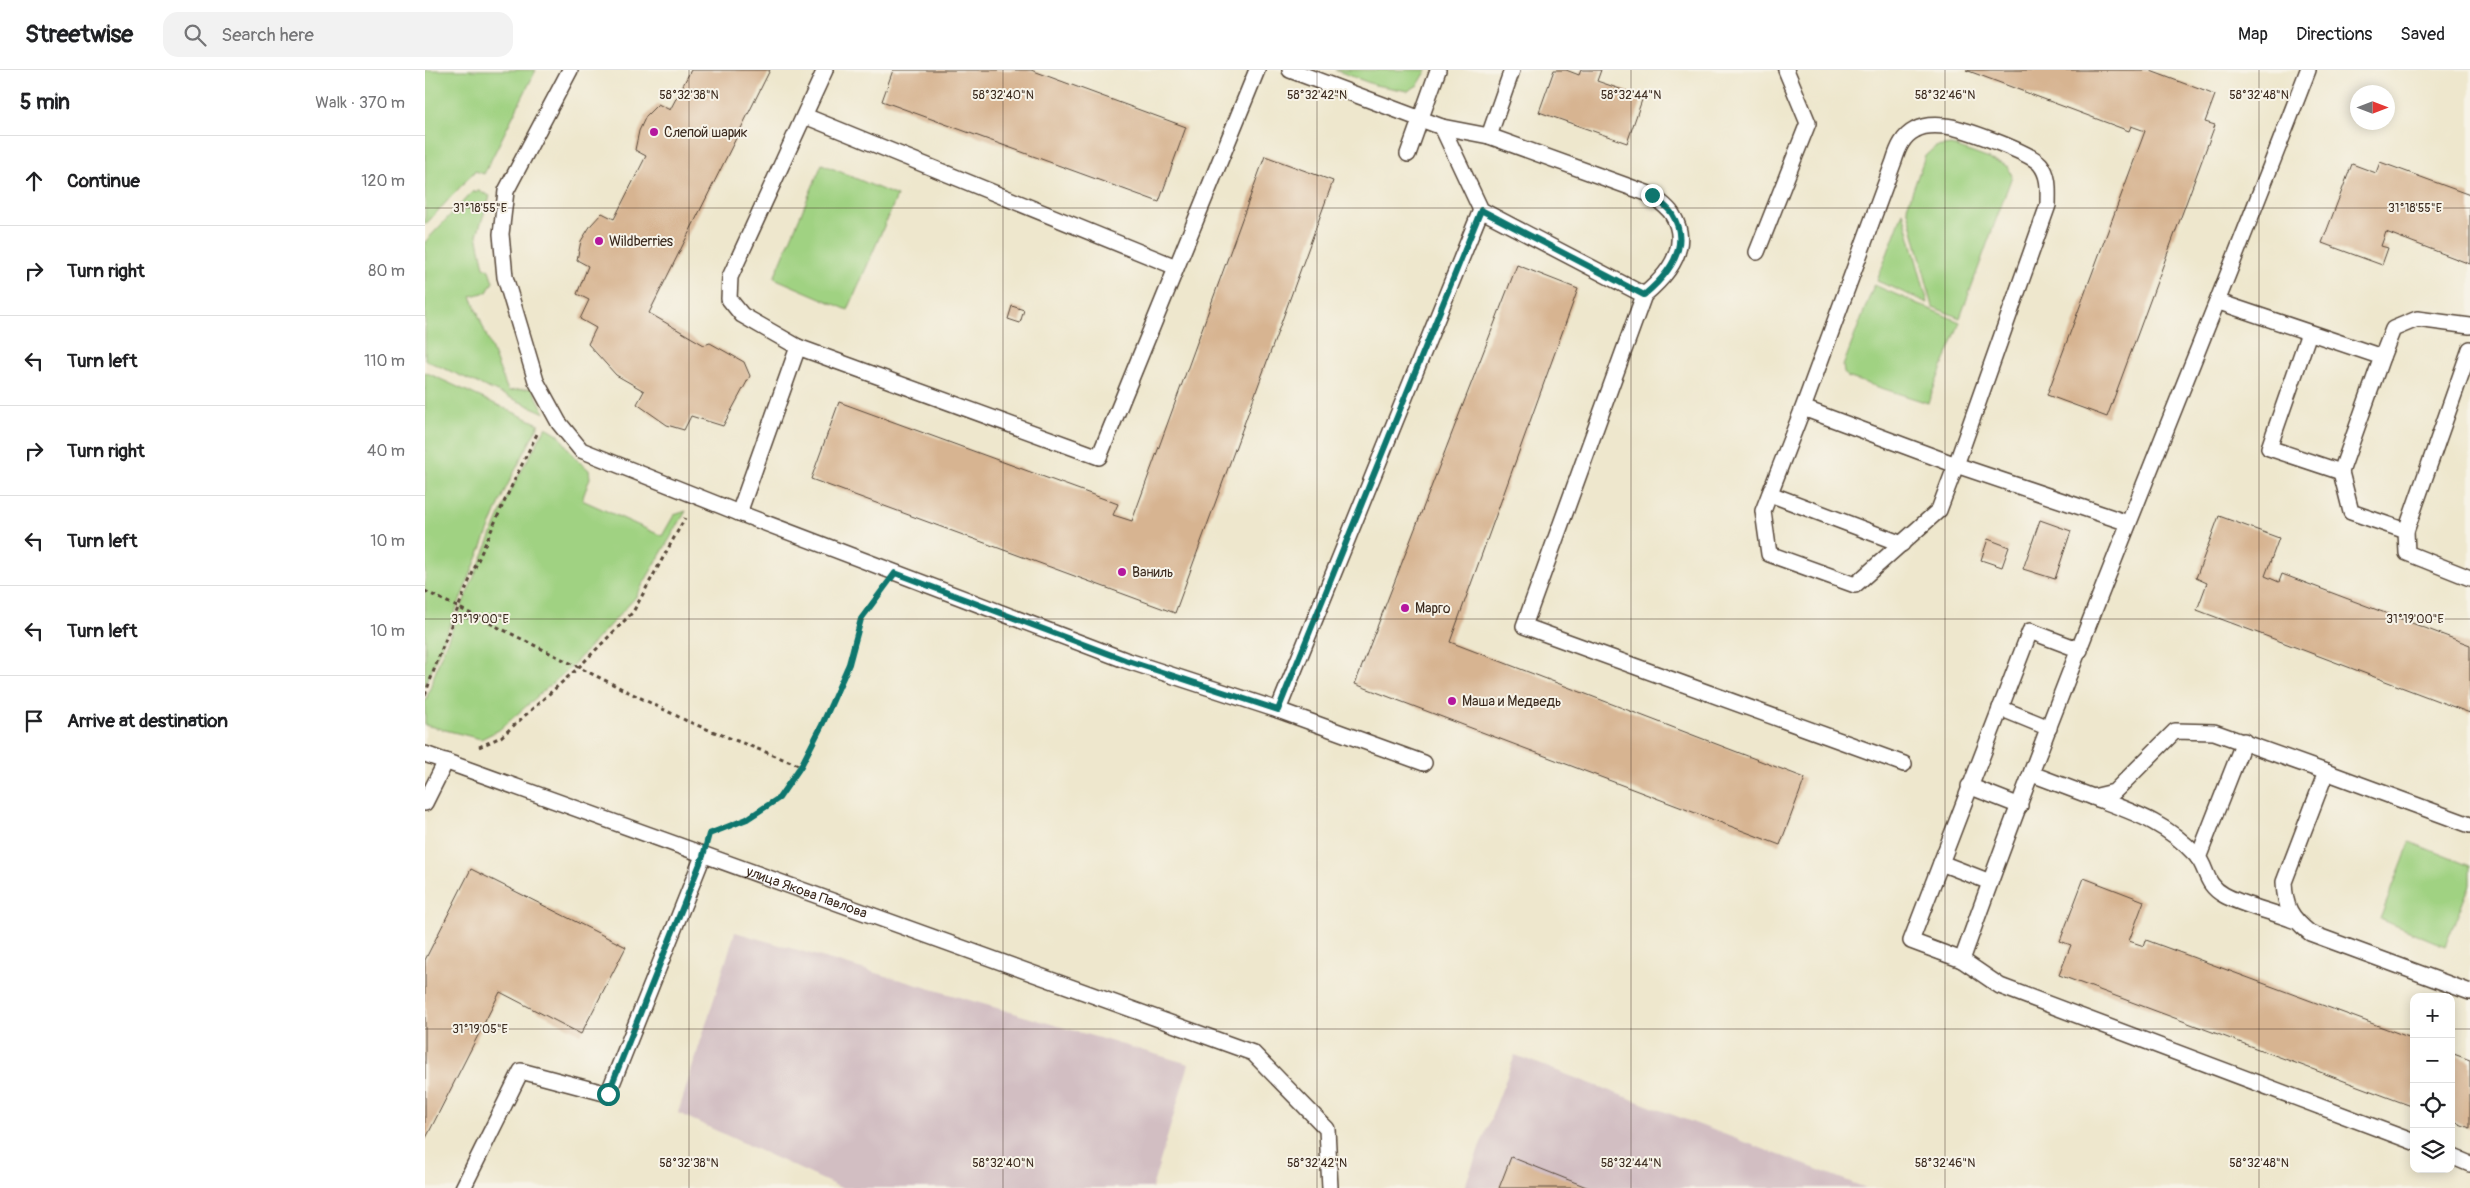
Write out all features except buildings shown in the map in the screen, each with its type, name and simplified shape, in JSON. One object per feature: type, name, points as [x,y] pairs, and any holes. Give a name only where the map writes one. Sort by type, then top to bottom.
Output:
[{"type":"lane","points":[[570,70],[506,191],[501,234],[505,277],[536,381],[559,423],[581,450],[697,497],[1125,660],[1278,710],[1424,763]]},
{"type":"lane","points":[[825,70],[729,277],[729,299],[742,315],[798,347],[1099,457],[1257,70]]},
{"type":"lane","points":[[1290,70],[1443,127],[1489,136],[1652,195],[1672,213],[1679,233],[1678,252],[1670,270],[1644,295],[1525,626],[1904,764]]},
{"type":"lane","points":[[1408,154],[1438,70]]},
{"type":"lane","points":[[1489,136],[1512,70]]},
{"type":"lane","points":[[1757,252],[1808,123],[1786,70]]},
{"type":"lane","points":[[1962,960],[1990,882],[2128,523],[2219,302],[2308,70]]},
{"type":"lane","points":[[805,116],[1176,267]]},
{"type":"lane","points":[[1932,125],[1947,126],[2028,155],[2039,163],[2045,171],[2049,183],[2048,205],[1956,465],[1939,510],[1855,585],[1769,554],[1763,511],[1894,160],[1904,139],[1916,129],[1932,125]]},
{"type":"lane","points":[[1443,127],[1481,210],[1644,295]]},
{"type":"lane","points":[[1278,710],[1481,210]]},
{"type":"lane","points":[[2219,302],[2309,334],[2382,357]]},
{"type":"lane","points":[[2407,531],[2351,512],[2341,472],[2393,329],[2417,319],[2470,326]]},
{"type":"lane","points":[[2309,334],[2269,448],[2341,472]]},
{"type":"lane","points":[[739,513],[798,347]]},
{"type":"lane","points":[[2470,350],[2407,531],[2407,553],[2470,578]]},
{"type":"lane","points":[[1803,408],[1956,465],[2128,523]]},
{"type":"lane","points":[[1770,494],[1902,544]]},
{"type":"lane","points":[[2080,650],[2031,631],[1969,786],[1911,941],[1962,960],[2000,986],[2410,1140]]},
{"type":"lane","points":[[2000,708],[2049,728]]},
{"type":"lane","points":[[2093,797],[2114,792],[2175,731],[2214,732],[2244,741],[2470,825]]},
{"type":"lane","points":[[2198,858],[2244,741]]},
{"type":"lane","name":"улица Якова Павлова","points":[[425,754],[1253,1054],[1327,1129],[1330,1188]]},
{"type":"lane","points":[[425,803],[446,761]]},
{"type":"lane","points":[[2293,920],[2285,899],[2284,882],[2326,772]]},
{"type":"lane","points":[[2032,774],[2149,818],[2176,834],[2198,858],[2207,880],[2224,895],[2293,920],[2310,933],[2327,941],[2470,992]]},
{"type":"lane","points":[[1969,786],[2020,806]]},
{"type":"lane","points":[[463,1188],[521,1072],[608,1094],[703,856]]},
{"type":"lane","points":[[1941,863],[1990,882]]},
{"type":"lane","points":[[2455,1158],[2470,1164]]},
{"type":"path","points":[[425,695],[442,647],[506,496],[541,428],[559,423]]},
{"type":"path","points":[[446,761],[501,737],[579,666],[633,612],[697,497]]},
{"type":"path","points":[[703,856],[709,834],[747,819],[779,798],[801,766],[849,664],[861,619],[895,573]]},
{"type":"path","points":[[425,591],[689,722],[801,766]]},
{"type":"shaded area","points":[[735,932],[1189,1064],[1152,1188],[841,1188],[678,1113]]},
{"type":"shaded area","points":[[1515,1055],[1866,1188],[1464,1188]]},
{"type":"green space","points":[[425,70],[536,70],[484,174],[475,171],[425,225]]},
{"type":"green space","points":[[1335,70],[1427,70],[1418,85],[1408,91],[1375,85]]},
{"type":"green space","points":[[1951,145],[2003,164],[2008,167],[2012,176],[1960,318],[1933,307],[1907,207],[1925,156],[1935,147]]},
{"type":"green space","points":[[822,164],[897,196],[848,310],[774,278]]},
{"type":"green space","points":[[479,191],[490,196],[477,235],[484,267],[489,270],[493,282],[487,292],[471,296],[508,391],[532,388],[545,413],[425,360],[425,242],[472,192]]},
{"type":"green space","points":[[1903,212],[1928,303],[1877,281]]},
{"type":"green space","points":[[1874,285],[1960,322],[1928,403],[1847,377],[1844,373],[1843,366]]},
{"type":"green space","points":[[425,372],[539,424],[505,490],[425,686]]},
{"type":"green space","points":[[546,427],[558,434],[575,458],[589,470],[590,478],[582,500],[662,536],[674,515],[686,511],[635,598],[571,667],[499,730],[481,739],[425,725],[425,703],[440,658],[509,493]]},
{"type":"green space","points":[[2410,842],[2470,866],[2470,885],[2445,946],[2380,919]]},
{"type":"place","name":"Слепой шарик","points":[[654,132]]},
{"type":"place","name":"Wildberries","points":[[599,241]]},
{"type":"place","name":"Ваниль","points":[[1122,572]]},
{"type":"place","name":"Марго","points":[[1405,608]]},
{"type":"place","name":"Маша и Медведь","points":[[1452,701]]},
{"type":"route","points":[[608,1094],[703,856],[709,834],[747,819],[779,798],[801,766],[822,725],[849,664],[861,619],[895,573],[1125,660],[1278,710],[1481,210],[1644,295],[1659,283],[1670,270],[1678,252],[1679,233],[1672,213],[1652,195]]}]
